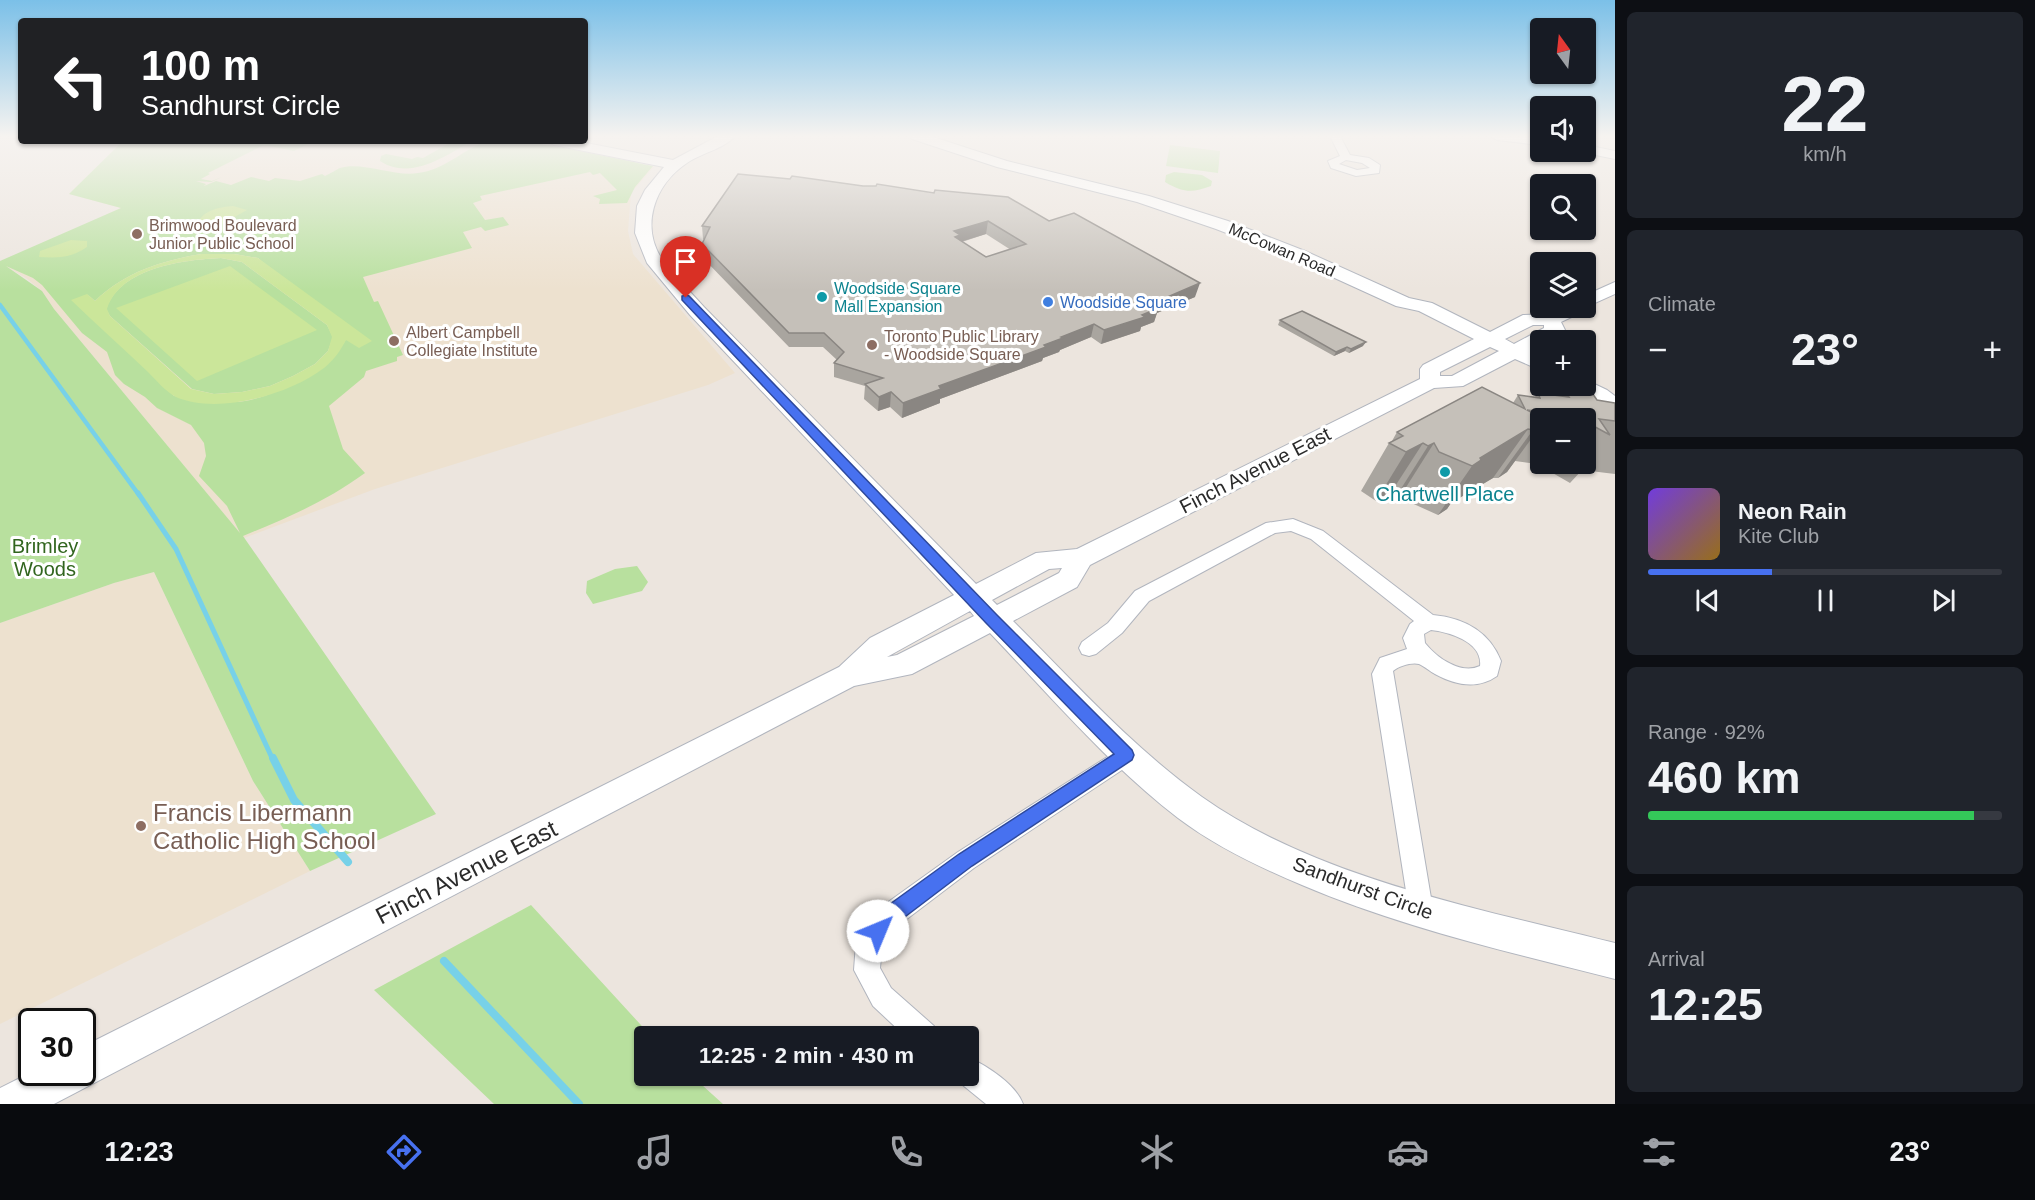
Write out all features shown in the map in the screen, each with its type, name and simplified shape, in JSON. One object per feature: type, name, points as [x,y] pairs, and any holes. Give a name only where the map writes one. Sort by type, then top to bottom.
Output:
[{"type":"main road","name":"Sandhurst Circle","points":[[655,188],[645,206],[643,233],[656,263],[697,311],[981,608],[1126,755],[1191,807],[1234,835],[1277,858],[1340,884],[1421,910],[1615,961]]},
{"type":"main road","name":"McCowan Road","points":[[1097,188],[1143,199],[1222,225],[1290,251],[1403,302],[1412,313],[1508,354],[1530,361]]},
{"type":"main road","points":[[1596,297],[1615,287]]},
{"type":"main road","name":"Finch Avenue East","points":[[1430,382],[1430,369],[1530,319],[1551,320],[1555,318]]},
{"type":"main road","name":"Finch Avenue East","points":[[96,1061],[849,675],[902,666],[981,608],[1068,580],[1081,558],[1430,382],[1456,382],[1555,330],[1551,320]]},
{"type":"main road","name":"McCowan Road","points":[[1508,354],[1530,369]]},
{"type":"main road","points":[[1596,392],[1615,407]]},
{"type":"main road","points":[[1582,396],[1615,407]]},
{"type":"main road","points":[[12,1104],[47,1086]]},
{"type":"street","points":[[1089,648],[1115,628],[1142,596],[1272,526],[1282,524],[1293,525],[1317,535],[1428,622]]},
{"type":"street","points":[[1428,622],[1447,623],[1467,631],[1484,645],[1490,654],[1492,663],[1489,670],[1472,677],[1446,672],[1423,656],[1414,639],[1415,632],[1428,622]]},
{"type":"street","points":[[1421,910],[1382,674],[1383,666],[1388,661],[1423,656]]},
{"type":"street","points":[[913,1026],[882,997],[867,970],[869,942],[886,919],[966,860],[1126,755]]},
{"type":"street","points":[[979,1080],[1009,1104]]},
{"type":"shaded area","name":"Albert Campbell Collegiate Institute","points":[[76,188],[636,188],[631,193],[628,231],[633,254],[735,373],[708,385],[375,489],[244,538],[54,309],[42,291],[26,278],[0,263],[121,208],[69,194]]},
{"type":"shaded area","name":"Francis Libermann Catholic High School","points":[[154,572],[253,781],[310,871],[32,1008],[18,1008],[18,1015],[0,1024],[0,623],[114,583]]},
{"type":"green space","name":"Brimley Woods","points":[[76,188],[519,188],[480,196],[482,200],[473,203],[485,220],[503,217],[509,225],[485,231],[481,227],[463,232],[472,248],[363,277],[374,302],[378,301],[403,355],[397,357],[397,361],[366,371],[364,377],[329,406],[343,449],[365,473],[321,501],[243,536],[436,814],[310,871],[253,781],[154,572],[114,583],[0,623],[0,261],[121,208],[69,194]],"holes":[[[201,254],[234,254],[258,258],[346,339],[338,350],[313,372],[281,390],[264,396],[235,402],[174,396],[87,294],[95,301],[131,275],[172,260]],[[6,266],[33,278],[42,285],[82,333],[107,352],[115,375],[124,384],[145,397],[157,408],[191,425],[204,443],[206,456],[199,476],[227,506],[240,533],[54,309],[42,291]]]},
{"type":"green space","points":[[615,188],[635,188],[627,203],[599,204],[600,199],[593,196],[617,190]]},
{"type":"green space","points":[[1177,188],[1206,188],[1193,191]]},
{"type":"green space","points":[[233,206],[247,210],[222,224],[198,222],[208,212]]},
{"type":"green space","points":[[71,240],[87,241],[87,247],[64,256],[39,257],[40,251]]},
{"type":"green space","points":[[201,254],[234,254],[258,258],[372,341],[359,348],[346,340],[324,368],[309,378],[273,394],[232,403],[212,404],[176,397],[71,300],[87,294],[95,301],[131,275],[158,264]],"holes":[[[221,258],[242,262],[327,325],[332,337],[328,351],[315,364],[270,386],[242,392],[214,394],[191,389],[110,316],[107,309],[114,295],[125,284],[155,268],[206,259]]]},
{"type":"green space","points":[[221,258],[242,262],[327,325],[333,337],[328,351],[315,364],[270,386],[242,392],[214,394],[192,389],[110,316],[106,309],[114,295],[139,275],[172,264]]},
{"type":"green space","points":[[230,266],[317,330],[197,381],[116,308]]},
{"type":"green space","points":[[637,566],[648,582],[642,591],[593,604],[586,593],[587,581],[615,569]]},
{"type":"green space","points":[[531,905],[642,1026],[634,1026],[634,1086],[703,1086],[723,1104],[494,1104],[374,990]]},
{"type":"building","name":"Woodside Square","points":[[729,188],[899,188],[934,193],[935,190],[1008,197],[1049,221],[1074,213],[1200,283],[1151,304],[1159,308],[1142,315],[1145,317],[1104,330],[1094,324],[1044,345],[1046,347],[939,386],[941,389],[903,403],[891,392],[879,397],[865,384],[883,378],[834,363],[844,352],[824,333],[789,333],[702,244],[710,227],[702,226]],"holes":[[[988,221],[1026,244],[986,257],[955,237],[960,235],[954,231]]]},
{"type":"building","points":[[1302,311],[1366,342],[1351,349],[1347,347],[1336,352],[1280,320]]},
{"type":"building","points":[[1482,387],[1525,409],[1518,395],[1540,398],[1539,396],[1594,396],[1597,400],[1615,403],[1615,421],[1599,419],[1610,435],[1596,427],[1596,408],[1530,408],[1530,410],[1527,410],[1530,412],[1530,429],[1480,458],[1481,460],[1472,466],[1439,452],[1434,443],[1428,446],[1423,443],[1406,452],[1389,443],[1403,436],[1397,432]]},
{"type":"waterway","points":[[0,305],[139,495]]},
{"type":"waterway","points":[[138,493],[176,549],[273,760]]},
{"type":"waterway","points":[[273,758],[294,800],[348,862]]},
{"type":"waterway","points":[[444,961],[579,1104]]},
{"type":"place","name":"Brimwood Boulevard Junior Public School","points":[[137,234]]},
{"type":"place","name":"Woodside Square Mall Expansion","points":[[822,297]]},
{"type":"place","name":"Woodside Square","points":[[1048,302]]},
{"type":"place","name":"Albert Campbell Collegiate Institute","points":[[394,341]]},
{"type":"place","name":"Toronto Public Library - Woodside Square","points":[[872,345]]},
{"type":"place","name":"Chartwell Place","points":[[1445,472]]},
{"type":"place","name":"Francis Libermann Catholic High School","points":[[141,826]]},
{"type":"route","points":[[686,298],[992,619],[1126,755],[966,860],[886,919],[878,931]]}]
